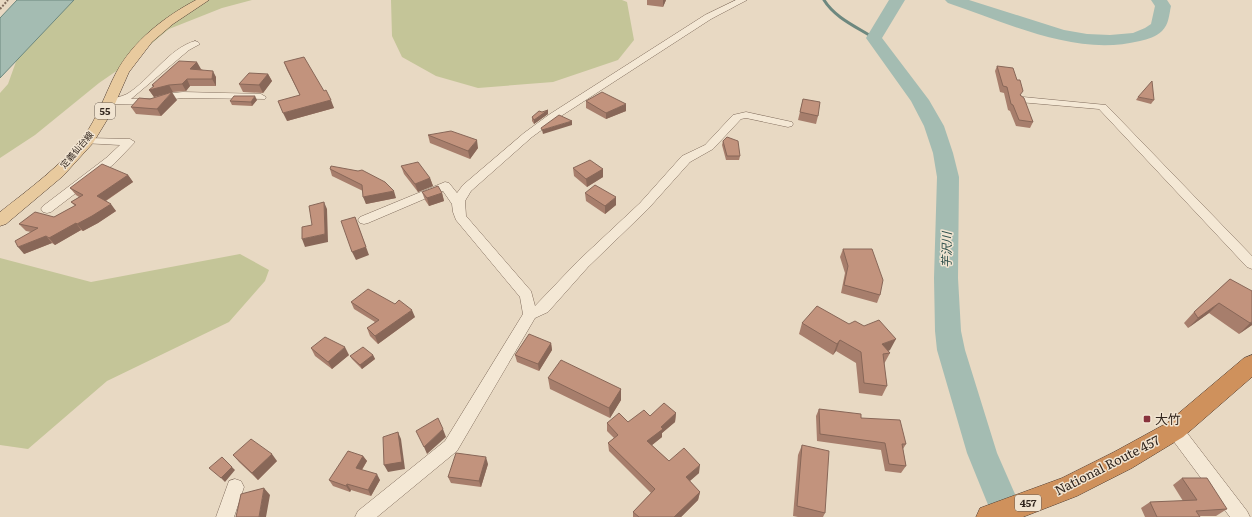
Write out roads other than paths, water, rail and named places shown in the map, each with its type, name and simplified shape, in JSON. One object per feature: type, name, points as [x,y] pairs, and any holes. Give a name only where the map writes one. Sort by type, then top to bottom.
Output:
[{"type":"highway","name":"National Route 457","points":[[988,517],[1068,488],[1123,460],[1175,430],[1252,364]]},
{"type":"main road","name":"定義仙台線","points":[[0,220],[62,168],[87,141],[110,102],[123,73],[134,54],[146,40],[186,9],[204,0]]},
{"type":"street","points":[[530,314],[526,296],[460,217],[458,203],[467,188],[528,135],[703,20],[743,0]]},
{"type":"street","points":[[110,102],[130,96],[186,48],[194,44]]},
{"type":"street","points":[[110,102],[154,102],[173,96],[189,95],[261,97]]},
{"type":"street","points":[[1023,100],[1102,107],[1252,264]]},
{"type":"street","points":[[364,517],[451,446],[530,314],[543,308],[583,264],[644,206],[686,159],[709,147],[737,117],[746,115],[788,124]]},
{"type":"street","points":[[47,209],[110,161],[130,142],[87,141]]},
{"type":"street","points":[[364,220],[445,186],[458,203]]},
{"type":"street","points":[[1175,430],[1241,517]]},
{"type":"street","points":[[226,517],[235,487]]},
{"type":"waterway","points":[[824,0],[840,17],[874,38]]},
{"type":"waterway","name":"芋沢川","points":[[897,0],[874,38],[920,100],[934,126],[943,153],[948,177],[946,278],[948,331],[951,350],[982,453],[1009,517]]},
{"type":"waterway","name":"芋沢川","points":[[953,0],[1042,30],[1087,39],[1110,40],[1133,38],[1148,34],[1154,30],[1159,24],[1163,6],[1159,0]]},
{"type":"place","name":"大竹","points":[[1147,419]]}]
